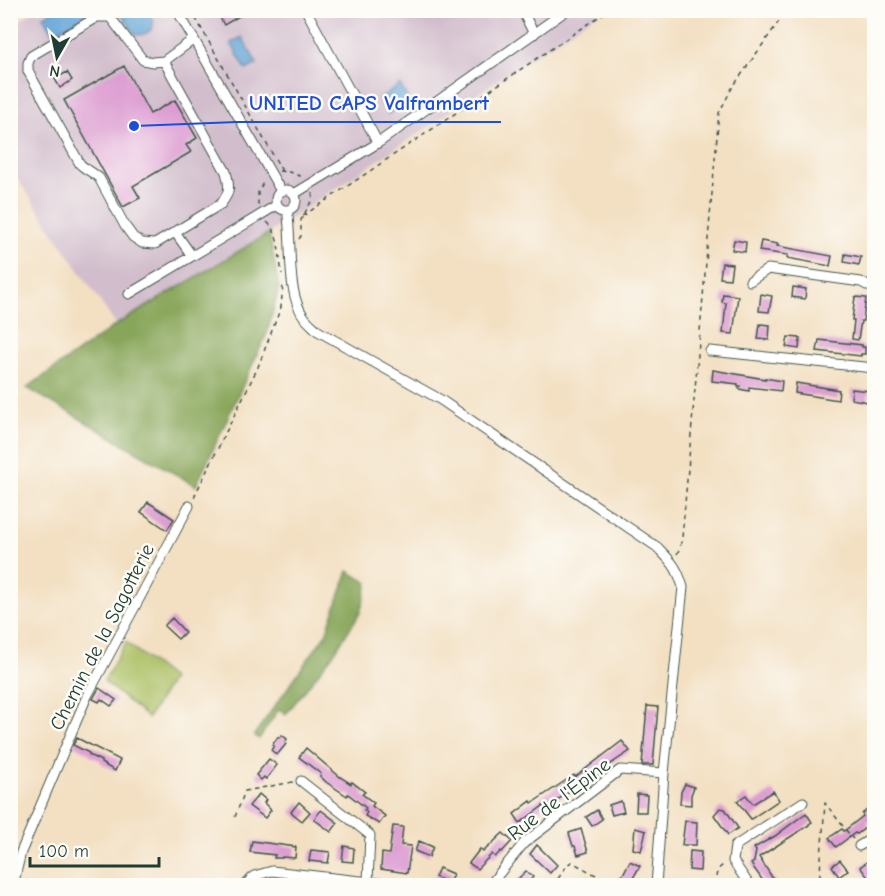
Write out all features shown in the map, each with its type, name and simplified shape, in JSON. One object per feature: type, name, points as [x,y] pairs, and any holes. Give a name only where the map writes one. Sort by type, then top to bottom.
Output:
[{"type":"street","points":[[177,10],[281,191]]},
{"type":"street","points":[[306,10],[378,143]]},
{"type":"street","points":[[522,10],[534,34]]},
{"type":"street","points":[[294,194],[378,143],[567,10]]},
{"type":"street","points":[[164,61],[226,172],[229,184],[228,194],[220,204],[155,244],[142,243],[133,237],[99,178],[81,165],[28,71],[28,63],[31,56],[98,17],[104,16],[110,17],[143,60],[164,61],[194,39]]},
{"type":"street","points":[[281,191],[294,194]]},
{"type":"street","points":[[281,191],[276,199],[281,209],[291,209],[295,204],[294,194]]},
{"type":"street","points":[[129,294],[277,205]]},
{"type":"street","points":[[287,210],[290,224],[294,297],[303,316],[318,331],[441,400],[657,548],[672,562],[683,587],[664,773],[656,885]]},
{"type":"street","points":[[175,232],[192,256]]},
{"type":"street","points":[[750,281],[768,269],[861,282],[874,289]]},
{"type":"street","points":[[710,351],[874,368]]},
{"type":"street","name":"Chemin de la Sagotterie","points":[[13,885],[21,852],[87,696],[189,507]]},
{"type":"street","name":"Rue de l'Épine","points":[[492,885],[524,843],[620,770],[664,773]]},
{"type":"street","points":[[301,781],[370,835],[368,882]]},
{"type":"street","points":[[750,885],[733,861],[735,846],[802,802]]},
{"type":"street","points":[[859,846],[874,837]]},
{"type":"street","points":[[245,885],[254,876],[272,871],[313,880],[404,885]]},
{"type":"path","points":[[191,10],[282,171]]},
{"type":"path","points":[[303,217],[609,10]]},
{"type":"path","points":[[672,562],[680,548],[682,538],[719,113],[732,88],[787,10]]},
{"type":"path","points":[[270,173],[258,192],[257,203],[264,220],[271,226],[277,239],[282,273]]},
{"type":"path","points":[[189,507],[258,367],[281,307],[283,284]]},
{"type":"path","points":[[235,817],[245,791],[301,781]]},
{"type":"path","points":[[819,885],[825,803],[859,846]]},
{"type":"path","points":[[715,885],[716,873],[720,866],[733,861]]},
{"type":"path","points":[[553,885],[568,864],[572,862],[616,885]]},
{"type":"shaded area","points":[[33,11],[601,11],[269,233],[116,325],[11,169],[11,27]]},
{"type":"green space","points":[[269,233],[279,287],[268,331],[196,486],[27,388],[116,325]]},
{"type":"green space","points":[[348,571],[368,583],[360,613],[332,656],[286,714],[279,709],[259,739],[254,735],[326,634]]},
{"type":"green space","points":[[126,642],[172,679],[148,718],[104,681]]},
{"type":"water","points":[[52,11],[93,11],[54,33],[43,17]]},
{"type":"water","points":[[120,11],[149,11],[153,20],[151,30],[138,35],[134,33]]},
{"type":"water","points":[[242,37],[257,64],[246,70],[231,43]]},
{"type":"water","points":[[400,85],[409,100],[388,114],[379,99]]},
{"type":"building","points":[[216,10],[238,10],[241,15],[224,25]]},
{"type":"building","points":[[124,66],[150,114],[175,100],[197,138],[186,145],[191,152],[133,186],[140,198],[123,207],[64,100]]},
{"type":"building","points":[[67,72],[72,80],[60,88],[55,79]]},
{"type":"building","points":[[734,240],[746,242],[745,252],[732,250]]},
{"type":"building","points":[[761,241],[832,256],[830,266],[787,258],[788,255],[759,251]]},
{"type":"building","points":[[845,254],[861,257],[859,265],[844,262]]},
{"type":"building","points":[[722,263],[732,264],[730,279],[720,278]]},
{"type":"building","points":[[793,287],[806,289],[805,299],[792,297]]},
{"type":"building","points":[[723,294],[738,296],[733,334],[723,333],[726,303],[722,302]]},
{"type":"building","points":[[761,294],[772,296],[769,312],[759,311]]},
{"type":"building","points":[[855,297],[866,298],[858,340],[852,339]]},
{"type":"building","points":[[760,324],[770,325],[769,340],[758,339]]},
{"type":"building","points":[[788,337],[800,338],[799,349],[786,347]]},
{"type":"building","points":[[819,340],[862,345],[865,347],[865,354],[861,356],[817,351]]},
{"type":"building","points":[[713,370],[782,381],[781,391],[749,387],[749,391],[739,389],[738,384],[712,381]]},
{"type":"building","points":[[796,383],[839,390],[838,400],[795,393]]},
{"type":"building","points":[[852,389],[869,391],[868,402],[851,399]]},
{"type":"building","points":[[148,502],[174,519],[167,530],[141,512]]},
{"type":"building","points":[[172,618],[185,632],[178,639],[164,626]]},
{"type":"building","points":[[99,688],[116,700],[111,706],[101,699],[99,702],[93,699]]},
{"type":"building","points":[[647,706],[658,707],[653,765],[642,765]]},
{"type":"building","points":[[282,735],[287,739],[286,744],[277,755],[271,750],[274,746],[272,745]]},
{"type":"building","points":[[77,738],[120,760],[115,771],[73,745]]},
{"type":"building","points":[[622,741],[630,751],[590,781],[588,778],[520,823],[514,814],[531,801],[532,803],[574,775],[575,777]]},
{"type":"building","points":[[306,748],[340,777],[351,784],[352,782],[365,792],[362,794],[385,816],[379,824],[365,816],[366,808],[348,794],[347,796],[326,782],[320,776],[321,774],[299,757]]},
{"type":"building","points":[[269,759],[277,765],[266,779],[264,777],[261,780],[256,775]]},
{"type":"building","points":[[685,784],[694,787],[691,805],[680,804],[681,792]]},
{"type":"building","points":[[773,791],[779,800],[751,819],[737,801],[746,795],[753,804]]},
{"type":"building","points":[[259,794],[266,800],[264,803],[271,810],[265,818],[249,806]]},
{"type":"building","points":[[637,794],[647,795],[646,812],[636,812]]},
{"type":"building","points":[[621,801],[624,812],[612,815],[609,805]]},
{"type":"building","points":[[299,802],[310,812],[302,821],[291,812]]},
{"type":"building","points":[[720,808],[725,809],[738,828],[728,835],[714,815]]},
{"type":"building","points":[[868,809],[874,817],[867,822],[869,825],[836,847],[829,838],[842,829],[844,831]]},
{"type":"building","points":[[321,810],[338,823],[331,832],[314,819]]},
{"type":"building","points":[[597,810],[602,819],[592,826],[586,817]]},
{"type":"building","points":[[806,813],[812,822],[809,825],[759,857],[777,885],[766,885],[751,864],[754,862],[756,851],[754,848]]},
{"type":"building","points":[[685,821],[697,822],[696,845],[682,845]]},
{"type":"building","points":[[393,826],[403,827],[401,845],[411,846],[407,873],[381,869],[382,853],[389,854]]},
{"type":"building","points":[[635,828],[646,831],[641,851],[633,849]]},
{"type":"building","points":[[581,829],[588,852],[578,855],[569,833]]},
{"type":"building","points":[[503,833],[512,841],[502,852],[495,857],[492,854],[477,869],[469,863],[480,849],[483,852]]},
{"type":"building","points":[[252,841],[296,847],[295,858],[274,858],[275,855],[250,852]]},
{"type":"building","points":[[419,841],[433,847],[429,857],[415,851]]},
{"type":"building","points":[[537,845],[557,865],[550,873],[530,854]]},
{"type":"building","points":[[344,846],[354,848],[353,862],[342,861]]},
{"type":"building","points":[[311,850],[330,852],[328,863],[309,861]]},
{"type":"building","points":[[690,851],[701,852],[700,871],[689,870]]},
{"type":"building","points":[[840,860],[848,870],[839,877],[832,866]]},
{"type":"building","points":[[630,861],[640,866],[629,885],[620,880]]},
{"type":"building","points":[[868,861],[874,872],[874,877],[870,880],[860,867]]},
{"type":"building","points":[[439,868],[453,874],[449,883],[435,877]]},
{"type":"building","points":[[526,871],[533,877],[526,885],[512,885]]},
{"type":"place","name":"UNITED CAPS Valframbert","points":[[134,126]]}]
